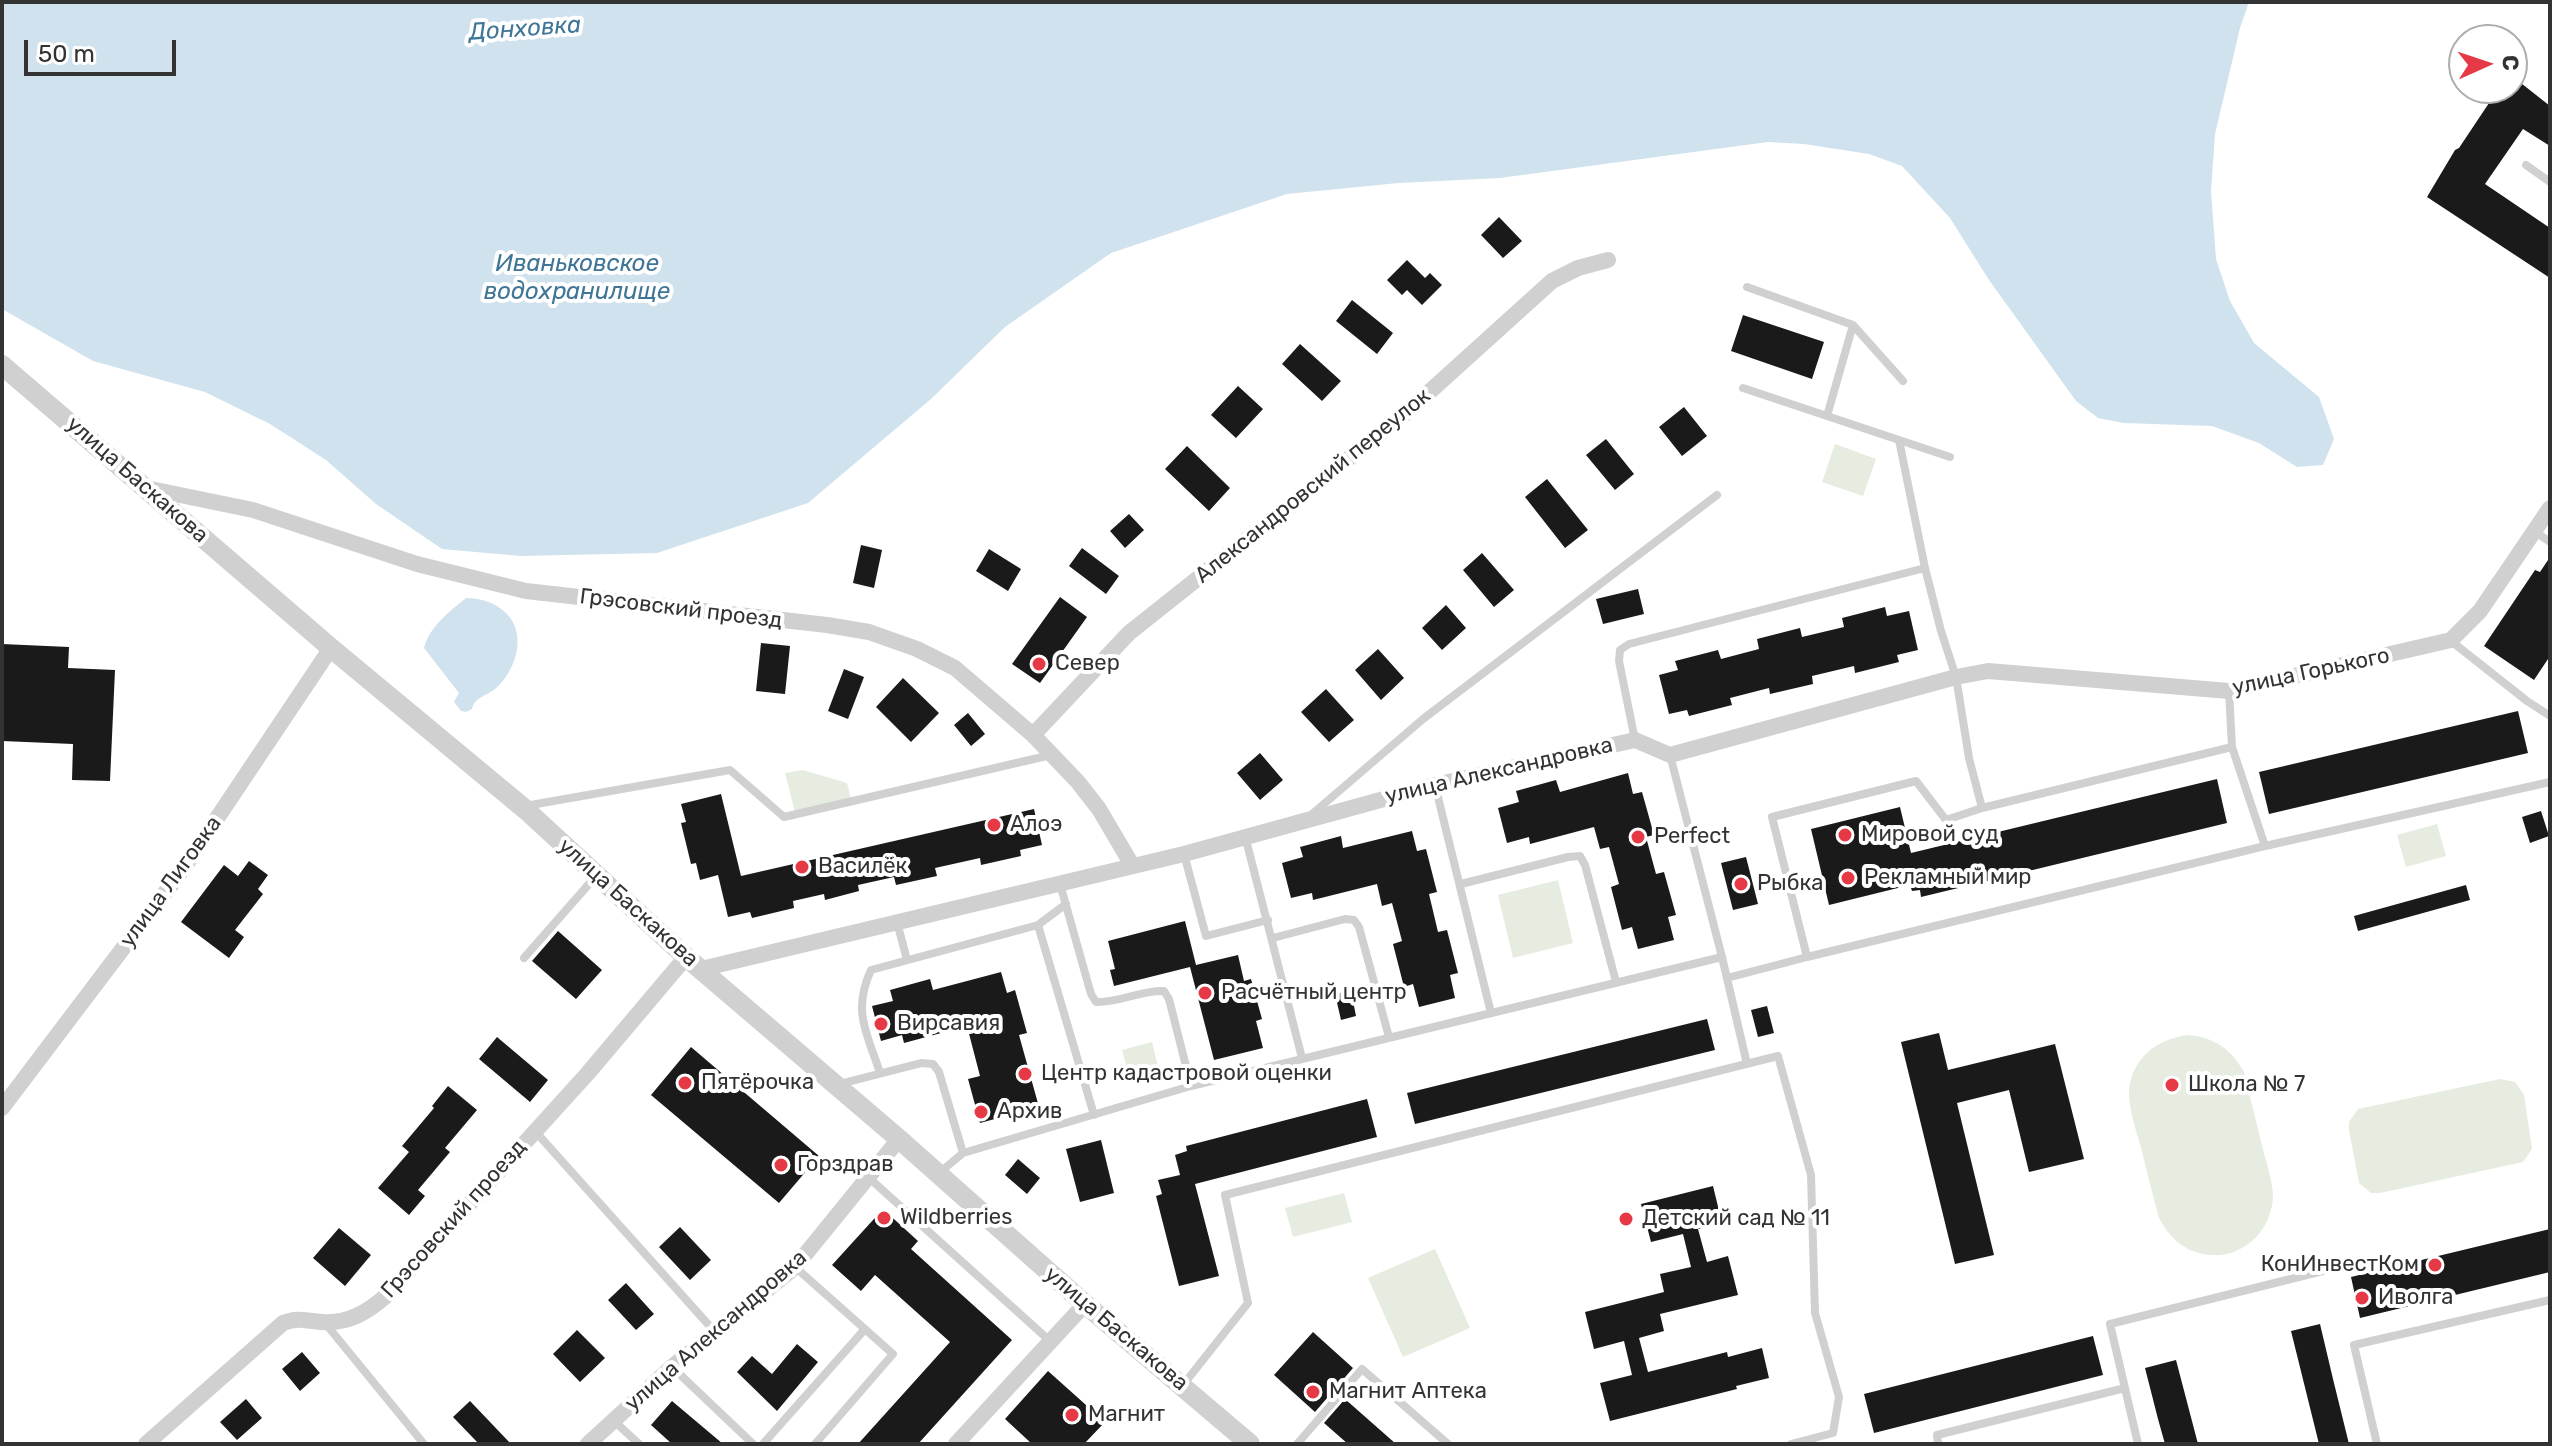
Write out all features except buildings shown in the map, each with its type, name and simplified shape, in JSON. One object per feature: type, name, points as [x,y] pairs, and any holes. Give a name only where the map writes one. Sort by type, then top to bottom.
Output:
[{"type":"street","name":"Александровский переулок","points":[[1033,735],[1129,633],[1406,413],[1552,281],[1578,268],[1608,260]]},
{"type":"street","name":"улица Баскакова","points":[[2,365],[521,807],[694,963],[1250,1444]]},
{"type":"street","name":"Грэсовский проезд","points":[[146,488],[253,510],[417,564],[526,591],[827,625],[869,632],[917,649],[955,668],[1033,735],[1099,809],[1132,865]]},
{"type":"street","points":[[2451,640],[2480,611],[2550,508]]},
{"type":"street","name":"улица Горького","points":[[1956,677],[1988,671],[2185,690],[2229,691],[2451,640]]},
{"type":"street","name":"улица Лиговка","points":[[2,1108],[183,869],[331,648]]},
{"type":"street","points":[[1670,755],[1956,677]]},
{"type":"street","name":"улица Александровка","points":[[694,963],[897,922],[1184,854],[1435,785],[1635,740],[1670,755]]},
{"type":"street","name":"Грэсовский проезд","points":[[146,1444],[283,1323],[296,1318],[325,1323],[356,1318],[387,1295],[534,1130],[694,963]]},
{"type":"street","name":"улица Александровка","points":[[588,1444],[672,1367],[795,1267],[899,1139]]},
{"type":"street","points":[[956,1444],[1085,1304]]},
{"type":"lane","points":[[2526,165],[2550,182]]},
{"type":"lane","points":[[1747,287],[1853,325],[1903,381]]},
{"type":"lane","points":[[1827,416],[1853,325]]},
{"type":"lane","points":[[1743,388],[1950,457]]},
{"type":"lane","points":[[1899,440],[1925,568],[1956,677],[1969,758],[1982,808]]},
{"type":"lane","points":[[1307,818],[1423,719],[1717,495]]},
{"type":"lane","points":[[2534,531],[2550,542]]},
{"type":"lane","points":[[1635,740],[1619,661],[1620,650],[1629,644],[1925,568]]},
{"type":"lane","points":[[2451,640],[2550,716]]},
{"type":"lane","points":[[2229,691],[2232,747],[2265,846]]},
{"type":"lane","points":[[1807,957],[1772,817],[1916,781],[1946,820],[1982,808],[2232,747]]},
{"type":"lane","points":[[521,807],[730,770],[784,817],[1051,755]]},
{"type":"lane","points":[[1670,755],[1747,1064]]},
{"type":"lane","points":[[1727,978],[2265,846],[2550,782]]},
{"type":"lane","points":[[1435,785],[1491,1013]]},
{"type":"lane","points":[[1245,835],[1302,1058]]},
{"type":"lane","points":[[1184,854],[1206,936],[1268,920]]},
{"type":"lane","points":[[1461,884],[1580,856],[1616,982]]},
{"type":"lane","points":[[524,958],[597,875]]},
{"type":"lane","points":[[1060,883],[1091,994],[1096,1002],[1164,991],[1169,999],[1191,1086]]},
{"type":"lane","points":[[880,1073],[861,1013],[862,991],[871,970],[1038,925],[1066,904]]},
{"type":"lane","points":[[1273,938],[1345,919],[1354,920],[1359,927],[1389,1037]]},
{"type":"lane","points":[[897,922],[907,960]]},
{"type":"lane","points":[[1038,925],[1094,1115]]},
{"type":"lane","points":[[939,1174],[963,1153],[1191,1086],[1722,957]]},
{"type":"lane","points":[[1183,1386],[1248,1303],[1225,1195],[1778,1056],[1811,1175],[1815,1313],[1839,1397],[1833,1433],[1791,1444]]},
{"type":"lane","points":[[836,1085],[921,1063],[933,1064],[939,1072],[963,1153]]},
{"type":"lane","points":[[534,1130],[715,1332]]},
{"type":"lane","points":[[868,1177],[1050,1341]]},
{"type":"lane","points":[[795,1267],[893,1354],[815,1444]]},
{"type":"lane","points":[[2138,1444],[2110,1324],[2335,1268]]},
{"type":"lane","points":[[2377,1444],[2354,1345],[2550,1300]]},
{"type":"lane","points":[[325,1323],[424,1444]]},
{"type":"lane","points":[[763,1444],[865,1329]]},
{"type":"lane","points":[[672,1367],[753,1444]]},
{"type":"lane","points":[[1297,1444],[1362,1369],[1448,1444]]},
{"type":"lane","points":[[1938,1444],[1937,1435],[2125,1388]]},
{"type":"lane","points":[[614,1421],[639,1444]]},
{"type":"shaded area","points":[[1835,444],[1876,459],[1863,496],[1822,482]]},
{"type":"shaded area","points":[[803,770],[847,783],[851,799],[795,812],[785,773]]},
{"type":"shaded area","points":[[2437,824],[2446,856],[2406,867],[2397,835]]},
{"type":"shaded area","points":[[1558,880],[1573,943],[1513,958],[1498,895]]},
{"type":"shaded area","points":[[2189,1035],[2221,1046],[2234,1057],[2244,1072],[2272,1186],[2271,1210],[2260,1232],[2243,1248],[2223,1255],[2195,1252],[2174,1239],[2163,1226],[2130,1102],[2130,1082],[2147,1053],[2166,1041]]},
{"type":"shaded area","points":[[1152,1042],[1160,1075],[1131,1083],[1122,1050]]},
{"type":"shaded area","points":[[2500,1079],[2515,1082],[2524,1095],[2532,1149],[2523,1162],[2380,1193],[2371,1193],[2359,1183],[2349,1130],[2349,1122],[2358,1109]]},
{"type":"shaded area","points":[[1344,1193],[1352,1222],[1293,1237],[1285,1208]]},
{"type":"shaded area","points":[[1435,1249],[1470,1328],[1403,1357],[1368,1278]]},
{"type":"water","name":"Иваньковское водохранилище","points":[[2,2],[2249,2],[2215,134],[2211,191],[2216,259],[2230,301],[2254,343],[2319,397],[2334,439],[2323,465],[2297,467],[2259,443],[2212,426],[2124,423],[2098,418],[2076,401],[1989,280],[1950,218],[1902,166],[1869,154],[1768,142],[1500,178],[1398,183],[1287,194],[1111,253],[1005,327],[931,399],[808,503],[657,553],[521,556],[442,549],[376,504],[326,460],[270,424],[205,392],[93,361],[2,309]]},
{"type":"water","points":[[466,598],[488,602],[503,610],[513,623],[518,642],[509,673],[495,689],[478,699],[466,712],[461,711],[454,702],[459,693],[424,648],[435,626]]},
{"type":"place","name":"Север","points":[[1039,664]]},
{"type":"place","name":"Алоэ","points":[[994,825]]},
{"type":"place","name":"Мировой суд","points":[[1845,835]]},
{"type":"place","name":"Perfect","points":[[1638,837]]},
{"type":"place","name":"Василёк","points":[[802,867]]},
{"type":"place","name":"Рекламный мир","points":[[1848,878]]},
{"type":"place","name":"Рыбка","points":[[1741,884]]},
{"type":"place","name":"Расчётный центр","points":[[1205,993]]},
{"type":"place","name":"Вирсавия","points":[[881,1024]]},
{"type":"place","name":"Центр кадастровой оценки","points":[[1025,1074]]},
{"type":"place","name":"Пятёрочка","points":[[685,1083]]},
{"type":"place","name":"Школа № 7","points":[[2172,1085]]},
{"type":"place","name":"Архив","points":[[981,1112]]},
{"type":"place","name":"Горздрав","points":[[781,1165]]},
{"type":"place","name":"Wildberries","points":[[884,1218]]},
{"type":"place","name":"Детский сад № 11","points":[[1626,1219]]},
{"type":"place","name":"КонИнвестКом","points":[[2435,1265]]},
{"type":"place","name":"Иволга","points":[[2362,1298]]},
{"type":"place","name":"Магнит Аптека","points":[[1313,1392]]},
{"type":"place","name":"Магнит","points":[[1072,1415]]},
{"type":"water label","name":"Донховка","points":[[525,29]]}]
